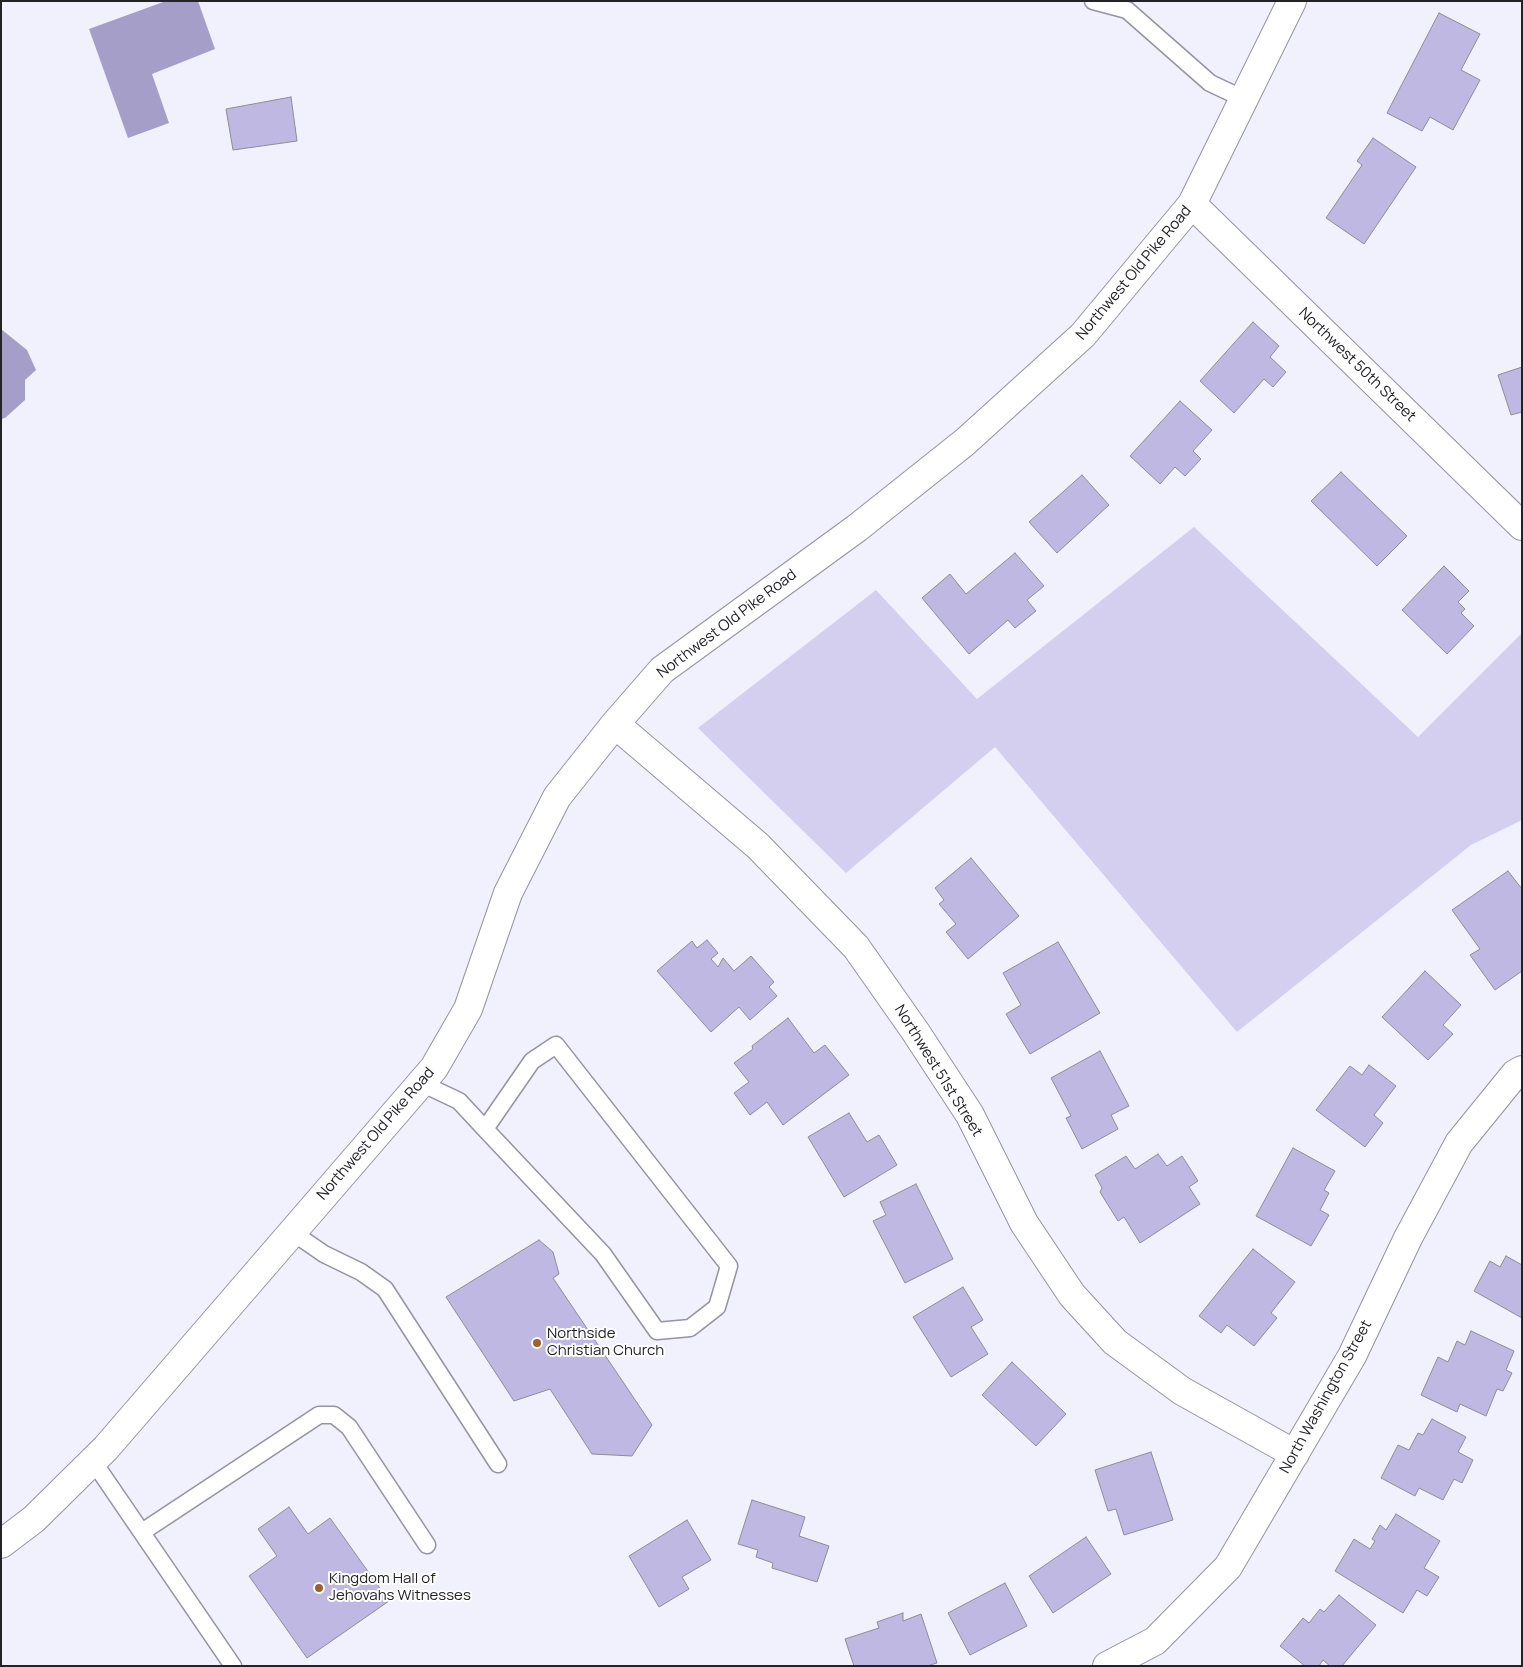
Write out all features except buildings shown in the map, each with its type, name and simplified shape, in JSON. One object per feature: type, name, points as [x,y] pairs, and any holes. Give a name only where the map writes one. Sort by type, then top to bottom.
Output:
[{"type":"street","name":"Northwest Old Pike Road","points":[[1,1544],[34,1519],[106,1448],[434,1068],[468,1009],[508,893],[557,798],[615,724],[662,670],[857,528],[965,442],[1083,335],[1192,204],[1292,1]]},
{"type":"street","name":"Northwest 50th Street","points":[[1192,204],[1522,526]]},
{"type":"street","name":"Northwest 51st Street","points":[[615,724],[758,846],[856,947],[915,1031],[970,1115],[1024,1223],[1072,1295],[1115,1342],[1182,1391],[1295,1454]]},
{"type":"street","name":"North Washington Street","points":[[1108,1666],[1155,1641],[1228,1566],[1352,1356],[1408,1238],[1459,1144],[1515,1074],[1522,1070]]},
{"type":"lane","points":[[1093,1],[1127,10],[1210,83],[1244,99]]},
{"type":"lane","points":[[422,1082],[459,1101],[485,1129],[603,1254],[657,1331],[690,1328],[717,1307],[729,1266],[556,1045],[532,1061],[485,1129]]},
{"type":"lane","points":[[292,1232],[324,1254],[361,1272],[386,1289],[498,1464]]},
{"type":"lane","points":[[142,1532],[319,1414],[334,1415],[349,1428],[427,1546]]},
{"type":"lane","points":[[93,1460],[233,1666]]},
{"type":"shaded area","points":[[166,1],[198,1],[215,49],[152,74],[169,123],[128,138],[89,29]]},
{"type":"shaded area","points":[[1,329],[27,350],[36,370],[25,380],[25,400],[5,418],[1,419]]},
{"type":"shaded area","points":[[1194,527],[1418,737],[1522,633],[1522,820],[1471,845],[1237,1032],[995,747],[846,873],[698,728],[876,590],[977,699]]},
{"type":"place","name":"Northside Christian Church","points":[[537,1343]]},
{"type":"place","name":"Kingdom Hall of Jehovahs Witnesses","points":[[319,1588]]}]
